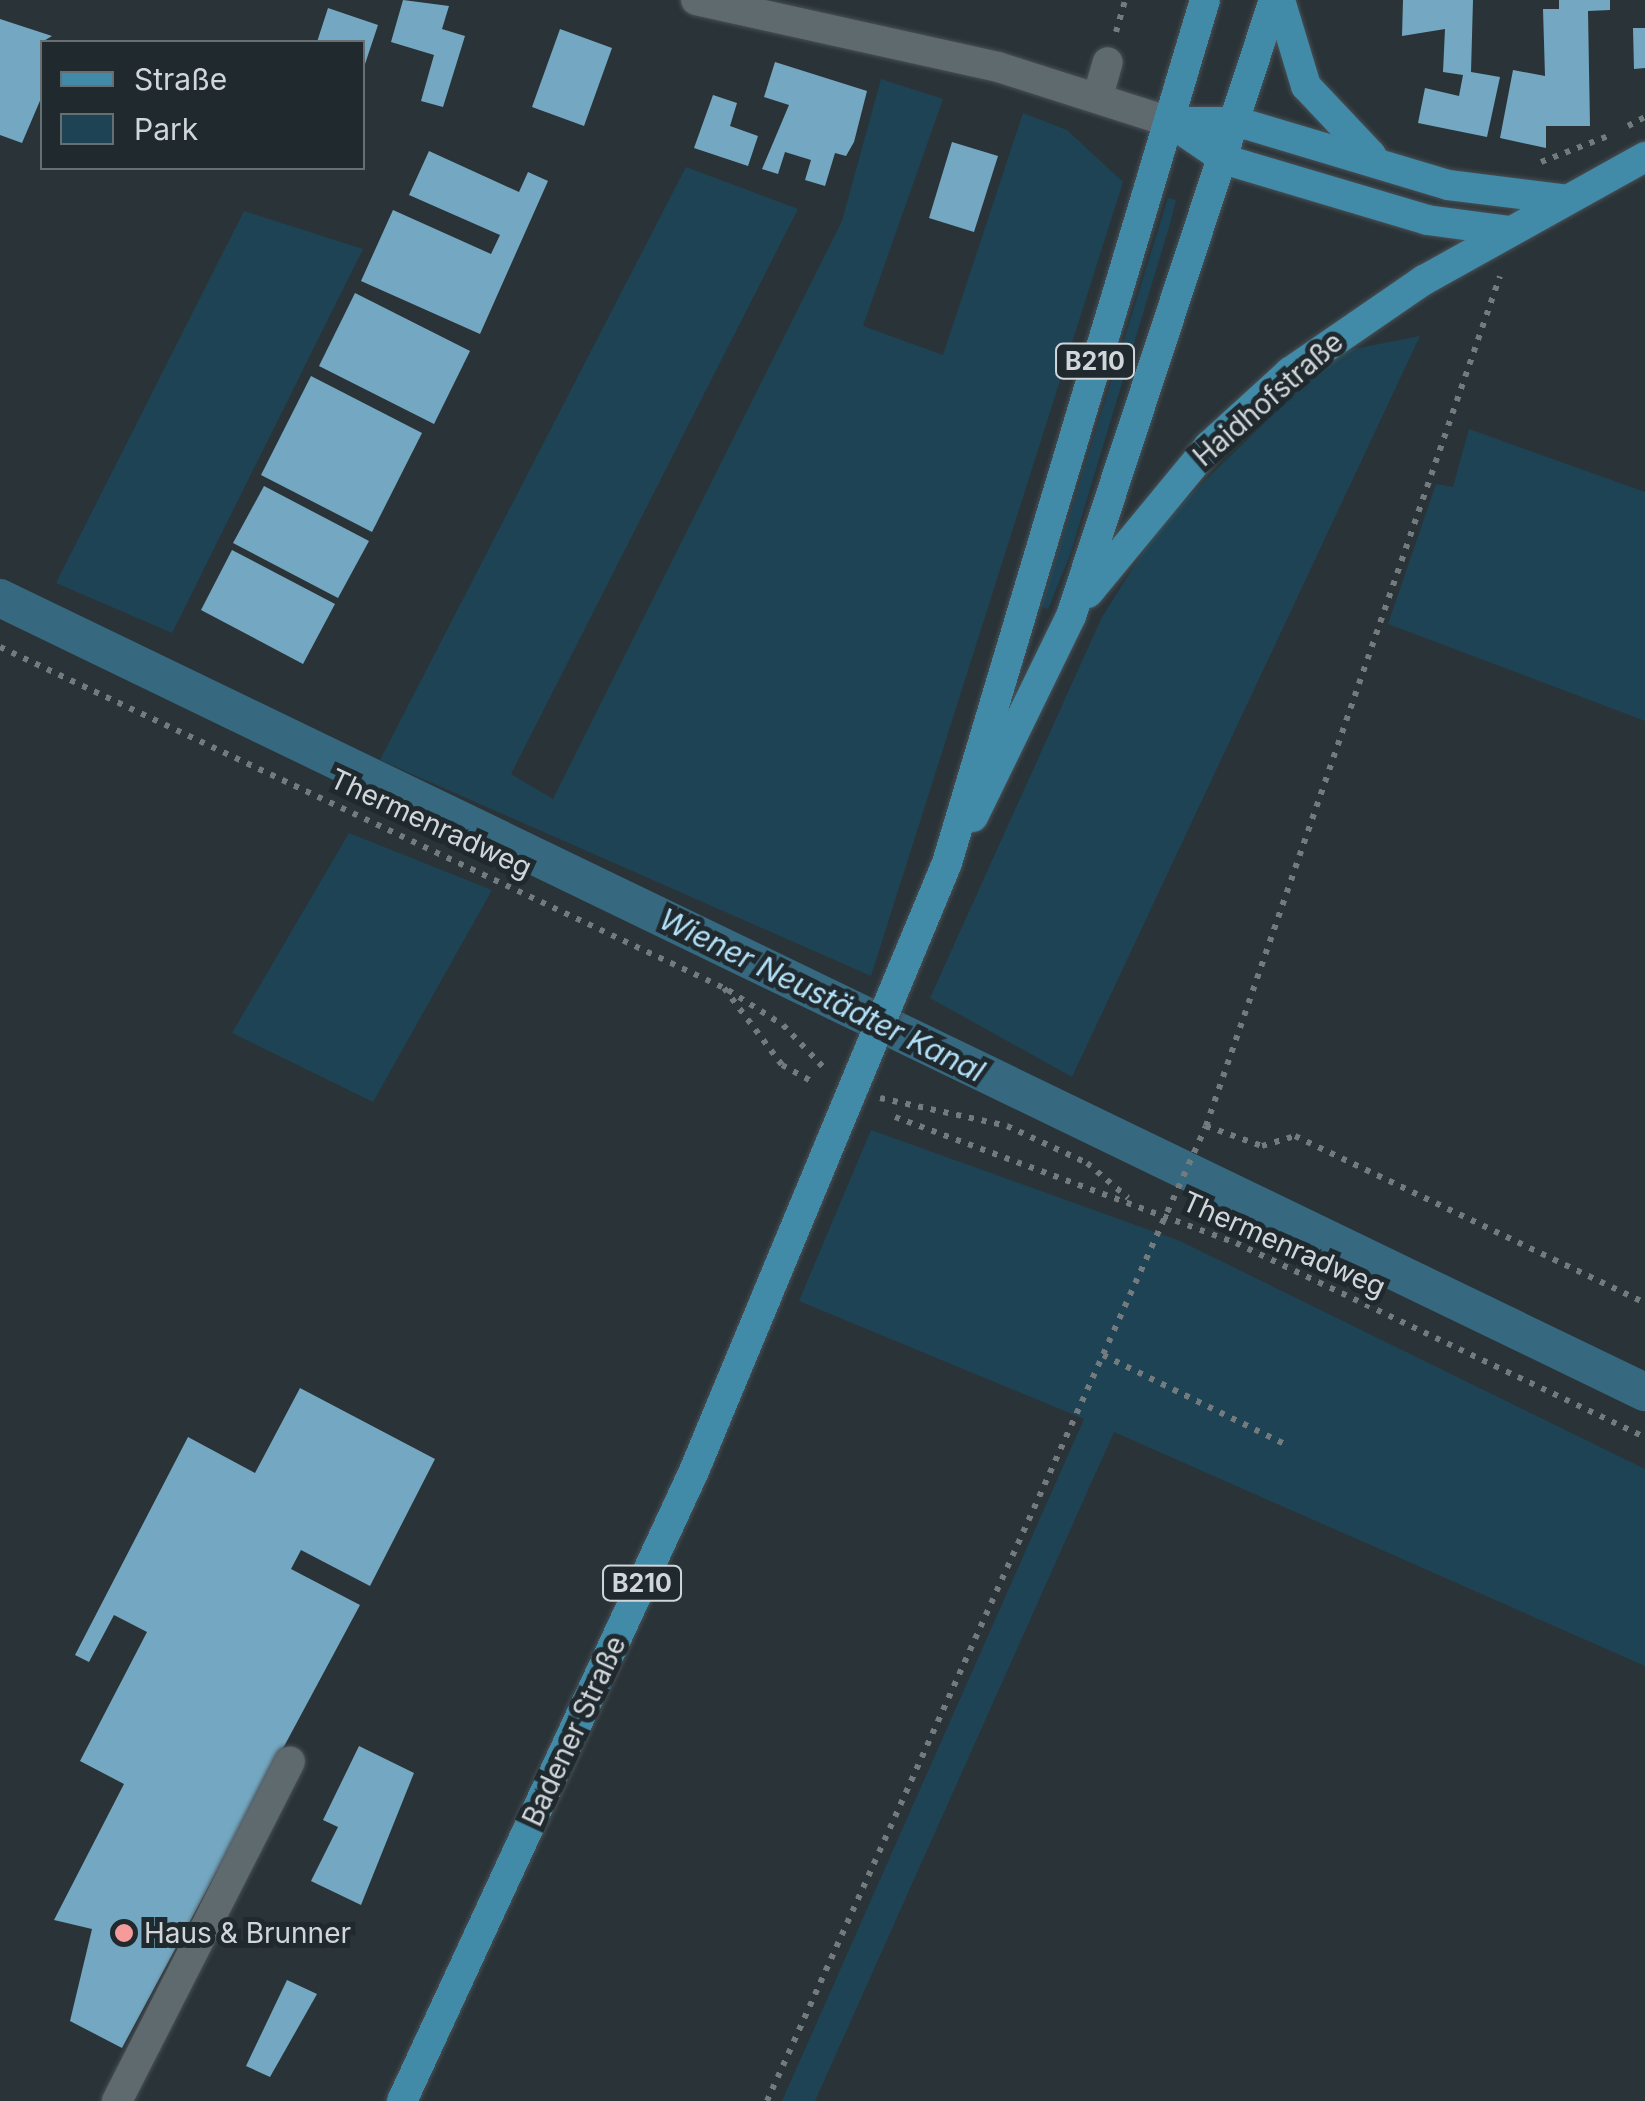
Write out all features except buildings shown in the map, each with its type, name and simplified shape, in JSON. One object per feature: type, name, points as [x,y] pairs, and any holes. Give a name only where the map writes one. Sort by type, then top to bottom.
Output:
[{"type":"main road","name":"B210","points":[[859,1086],[947,863],[1205,0]]},
{"type":"main road","name":"B210","points":[[947,863],[1071,616],[1277,0]]},
{"type":"main road","name":"Haidhofstraße","points":[[1277,0],[1306,86],[1353,143],[1390,168]]},
{"type":"main road","name":"Haidhofstraße","points":[[1170,122],[1238,122],[1496,196],[1562,199]]},
{"type":"main road","name":"Haidhofstraße","points":[[1170,122],[1226,160],[1427,220],[1508,232]]},
{"type":"main road","name":"Haidhofstraße","points":[[1071,616],[1144,517],[1290,372],[1562,199],[1645,157]]},
{"type":"main road","name":"Badener Straße","points":[[402,2101],[694,1471],[859,1086]]},
{"type":"street","name":"Haidhofstraße","points":[[696,0],[1098,96],[1170,122]]},
{"type":"street","points":[[1098,96],[1108,62]]},
{"type":"street","points":[[117,2101],[290,1761]]},
{"type":"path","points":[[767,2101],[1206,1126],[1508,232]]},
{"type":"path","name":"Thermenradweg","points":[[0,647],[724,988],[782,1065],[811,1081]]},
{"type":"path","points":[[724,988],[859,1086],[1007,1126],[1087,1163],[1132,1202]]},
{"type":"path","name":"Thermenradweg","points":[[895,1117],[1165,1216],[1645,1437]]},
{"type":"path","points":[[1206,1126],[1262,1146],[1295,1136],[1645,1303]]},
{"type":"path","points":[[1103,1355],[1287,1445]]},
{"type":"green space","points":[[881,79],[943,99],[863,326],[943,355],[1023,113],[1067,130],[1123,182],[871,976],[380,760],[686,167],[798,209],[511,774],[553,799],[842,221]]},
{"type":"green space","points":[[1168,198],[1176,200],[1170,224],[1071,552],[1048,609],[1041,607]]},
{"type":"green space","points":[[244,211],[363,249],[172,633],[56,583]]},
{"type":"green space","points":[[1420,336],[1072,1077],[930,998],[1102,617],[1162,522],[1338,352]]},
{"type":"green space","points":[[1469,429],[1645,492],[1645,721],[1388,624],[1436,484],[1453,487]]},
{"type":"green space","points":[[349,833],[492,890],[373,1102],[232,1033]]},
{"type":"green space","points":[[871,1130],[1180,1241],[1645,1469],[1645,1666],[1114,1432],[815,2101],[782,2101],[1084,1419],[799,1301]]},
{"type":"waterway","name":"Wiener Neustädter Kanal","points":[[0,598],[1645,1392]]},
{"type":"place","name":"Haus & Brunner","points":[[124,1933]]}]
